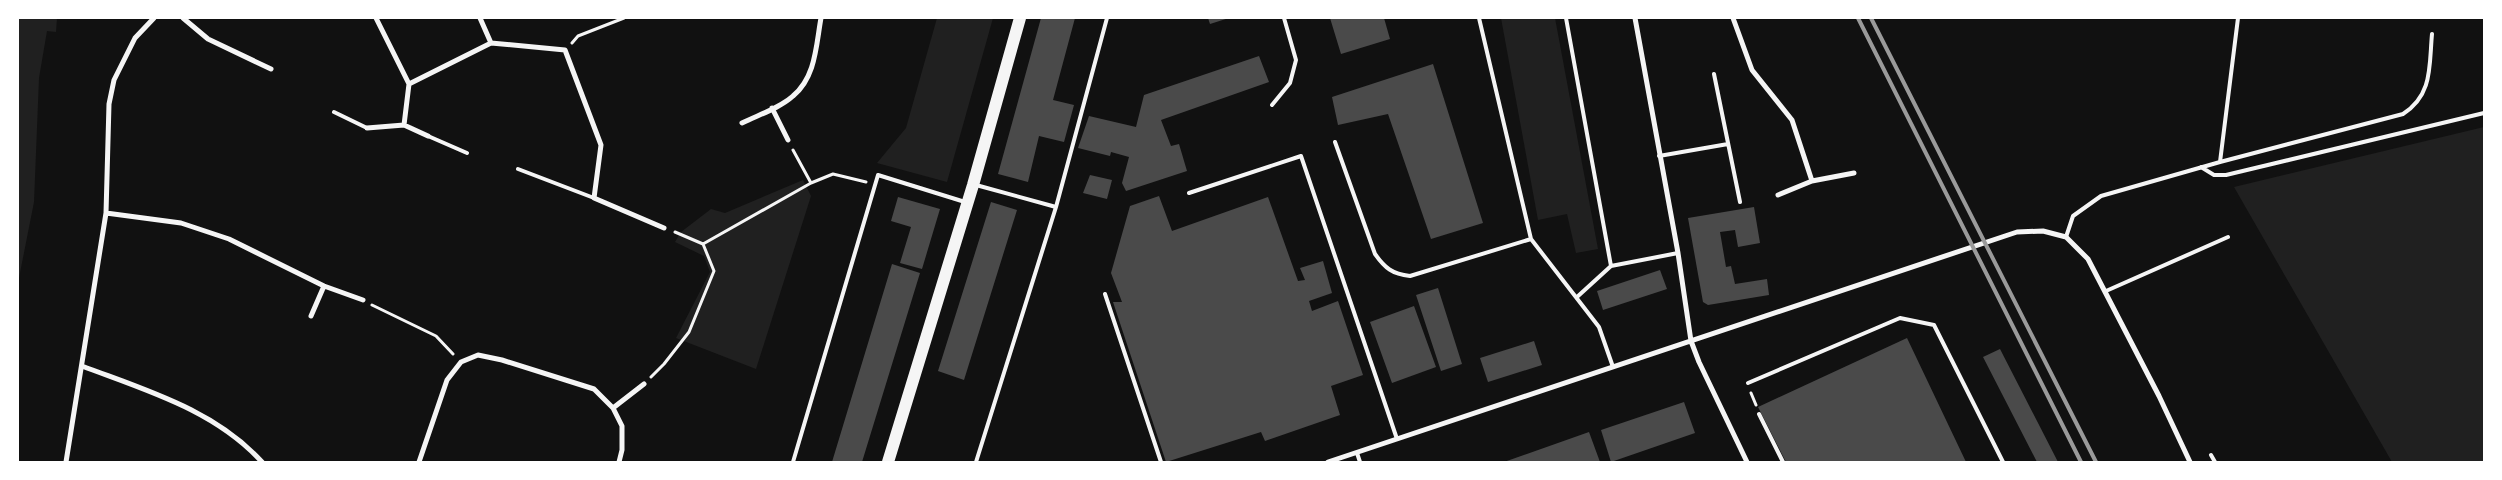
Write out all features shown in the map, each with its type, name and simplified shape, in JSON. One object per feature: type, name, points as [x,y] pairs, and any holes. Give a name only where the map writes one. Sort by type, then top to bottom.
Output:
[{"type":"main road","points":[[888,462],[973,184],[1020,18]]},
{"type":"street","points":[[66,462],[106,213],[109,104],[114,80],[135,38],[154,18]]},
{"type":"street","points":[[183,18],[208,40],[271,69]]},
{"type":"street","points":[[376,18],[409,84],[404,125]]},
{"type":"street","points":[[480,18],[491,43]]},
{"type":"street","points":[[742,123],[792,98],[803,86],[813,65],[821,18]]},
{"type":"street","points":[[1634,18],[1678,253],[1691,341],[1699,362],[1748,462]]},
{"type":"street","points":[[1733,18],[1752,70],[1792,120],[1812,181]]},
{"type":"street","points":[[409,84],[491,43],[565,50],[601,145],[594,198],[664,228]]},
{"type":"street","points":[[772,108],[788,140]]},
{"type":"street","points":[[367,128],[404,125],[428,136]]},
{"type":"street","points":[[1778,195],[1812,181],[1854,173]]},
{"type":"street","points":[[106,213],[181,223],[228,239],[324,286],[363,300]]},
{"type":"street","points":[[1328,462],[2017,232],[2043,231],[2066,238],[2088,259],[2190,462]]},
{"type":"street","points":[[311,316],[324,286]]},
{"type":"street","points":[[419,462],[447,380],[461,362],[478,355],[502,360],[594,389],[613,408],[622,426],[620,462]]},
{"type":"street","points":[[82,366],[182,404],[228,432],[262,462]]},
{"type":"street","points":[[613,408],[644,384]]},
{"type":"lane","points":[[976,462],[1056,207],[1107,18]]},
{"type":"lane","points":[[1272,106],[1290,83],[1296,60],[1284,18]]},
{"type":"lane","points":[[1479,18],[1531,238],[1599,327],[1613,366]]},
{"type":"lane","points":[[1566,18],[1611,266]]},
{"type":"lane","points":[[2220,162],[2238,18]]},
{"type":"lane","points":[[2066,238],[2073,216],[2101,196],[2201,167],[2403,114],[2413,108],[2422,98],[2426,84],[2432,34]]},
{"type":"lane","points":[[1714,74],[1740,202]]},
{"type":"lane","points":[[334,112],[367,128]]},
{"type":"lane","points":[[2201,167],[2214,175],[2246,171],[2484,113]]},
{"type":"lane","points":[[428,136],[467,153]]},
{"type":"lane","points":[[1335,142],[1375,254],[1386,269],[1397,274],[1410,276],[1531,238]]},
{"type":"lane","points":[[1659,156],[1728,144]]},
{"type":"lane","points":[[1189,193],[1301,156],[1397,439]]},
{"type":"lane","points":[[518,169],[594,198]]},
{"type":"lane","points":[[793,462],[878,175],[967,202]]},
{"type":"lane","points":[[973,184],[1056,207]]},
{"type":"lane","points":[[2106,292],[2228,237]]},
{"type":"lane","points":[[1577,297],[1611,266],[1678,253]]},
{"type":"lane","points":[[1105,294],[1161,462]]},
{"type":"lane","points":[[1748,383],[1900,318],[1934,325],[2003,462]]},
{"type":"lane","points":[[1759,414],[1784,462]]},
{"type":"lane","points":[[1356,453],[1360,462]]},
{"type":"lane","points":[[2211,455],[2215,462]]},
{"type":"path","points":[[565,50],[578,36],[624,18]]},
{"type":"path","points":[[788,140],[811,183]]},
{"type":"path","points":[[703,244],[811,183],[833,174],[875,184]]},
{"type":"path","points":[[644,384],[664,364],[689,332],[714,271],[703,244],[664,228]]},
{"type":"path","points":[[363,300],[436,336],[461,362]]},
{"type":"path","points":[[1748,383],[1759,414]]},
{"type":"shaded area","points":[[18,18],[57,18],[56,32],[47,31],[39,78],[34,202],[18,283]]},
{"type":"shaded area","points":[[937,18],[993,18],[947,182],[877,163],[906,128]]},
{"type":"shaded area","points":[[1501,18],[1555,18],[1598,249],[1576,253],[1567,214],[1538,220]]},
{"type":"shaded area","points":[[2484,127],[2484,462],[2392,462],[2234,187]]},
{"type":"shaded area","points":[[803,180],[811,196],[756,369],[676,338],[710,272],[704,256],[675,242],[681,232],[711,209],[725,213]]},
{"type":"building","points":[[1041,18],[1075,18],[1053,100],[1074,105],[1064,142],[1039,136],[1028,182],[998,174]]},
{"type":"building","points":[[1208,18],[1229,18],[1210,24]]},
{"type":"building","points":[[1330,18],[1384,18],[1390,39],[1341,54]]},
{"type":"building","points":[[1259,56],[1269,82],[1161,120],[1171,146],[1179,144],[1187,171],[1126,191],[1122,183],[1129,157],[1111,152],[1110,156],[1078,148],[1089,116],[1136,127],[1144,95]]},
{"type":"building","points":[[1433,64],[1483,223],[1431,239],[1388,114],[1338,125],[1332,97]]},
{"type":"building","points":[[1090,175],[1112,180],[1107,199],[1083,193]]},
{"type":"building","points":[[1159,196],[1172,231],[1268,197],[1298,281],[1305,280],[1300,268],[1323,261],[1332,293],[1309,301],[1312,311],[1338,301],[1363,375],[1331,386],[1340,415],[1265,441],[1261,432],[1166,462],[1113,302],[1122,302],[1111,273],[1130,206]]},
{"type":"building","points":[[898,197],[940,209],[922,269],[900,263],[911,227],[891,221]]},
{"type":"building","points":[[991,202],[1017,210],[964,380],[938,371]]},
{"type":"building","points":[[1754,207],[1760,243],[1738,247],[1735,230],[1720,232],[1726,267],[1731,266],[1735,284],[1767,279],[1769,295],[1708,305],[1703,302],[1688,218]]},
{"type":"building","points":[[892,264],[920,273],[862,462],[832,462]]},
{"type":"building","points":[[1660,270],[1667,289],[1603,310],[1597,291]]},
{"type":"building","points":[[1438,288],[1462,364],[1441,371],[1416,295]]},
{"type":"building","points":[[1414,306],[1436,367],[1392,383],[1370,322]]},
{"type":"building","points":[[1907,338],[1966,462],[1786,462],[1758,407]]},
{"type":"building","points":[[1534,341],[1542,365],[1488,382],[1480,358]]},
{"type":"building","points":[[2000,349],[2058,462],[2037,462],[1983,357]]},
{"type":"building","points":[[1684,402],[1695,433],[1611,462],[1601,430]]},
{"type":"building","points":[[1589,432],[1600,462],[1504,462]]},
{"type":"railway","points":[[1858,18],[2081,462]]},
{"type":"railway","points":[[1871,18],[2096,462]]}]
